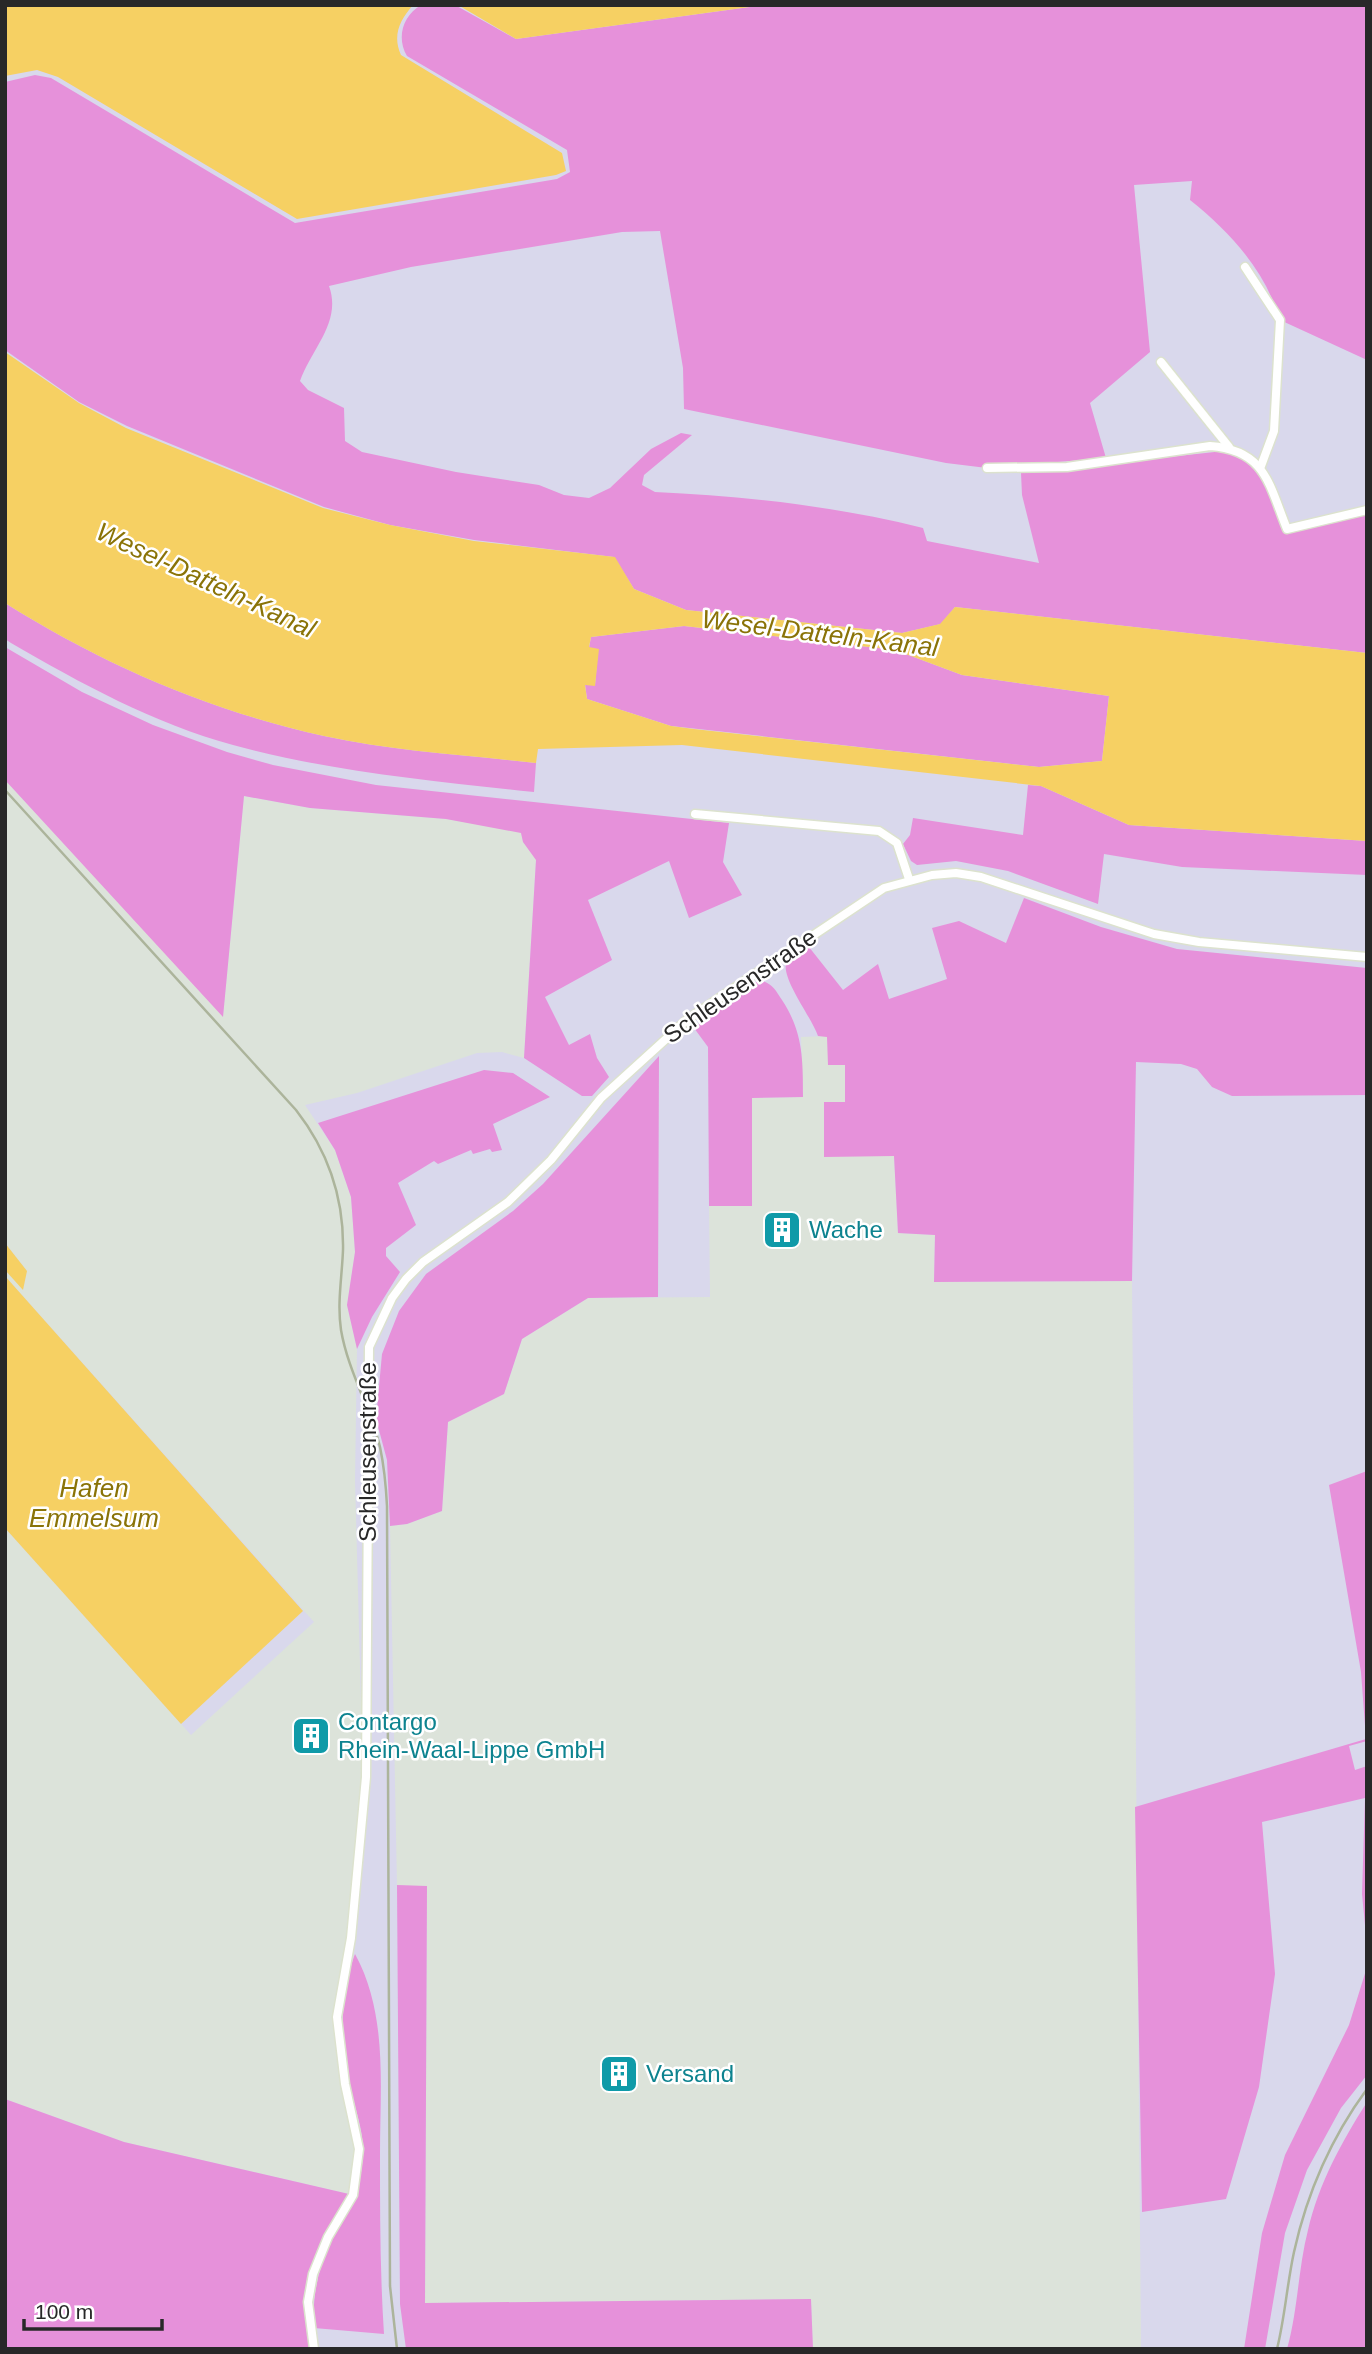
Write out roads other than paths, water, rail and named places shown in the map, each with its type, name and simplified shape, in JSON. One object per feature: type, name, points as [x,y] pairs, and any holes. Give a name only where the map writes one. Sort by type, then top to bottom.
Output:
[{"type":"street","points":[[1244,267],[1280,320],[1274,431],[1261,466]]},
{"type":"street","points":[[1161,362],[1228,447],[1261,466],[1287,529],[1367,510]]},
{"type":"street","points":[[987,468],[1067,467],[1210,446],[1228,447]]},
{"type":"street","points":[[695,814],[878,831],[897,843],[909,879]]},
{"type":"street","name":"Schleusenstraße","points":[[314,2349],[308,2302],[313,2274],[328,2237],[353,2195],[359,2149],[345,2084],[337,2017],[352,1930],[366,1777],[369,1347],[391,1298],[423,1262],[508,1202],[551,1160],[601,1098],[670,1033],[712,1000],[861,900],[909,879],[956,873],[969,875],[1154,934],[1199,942],[1367,957]]},
{"type":"water","points":[[5,5],[413,5],[404,16],[397,34],[401,55],[562,153],[566,171],[556,175],[297,219],[58,77],[37,70],[5,76]]},
{"type":"water","points":[[458,5],[764,5],[516,39]]},
{"type":"water","name":"Wesel-Datteln-Kanal","points":[[5,352],[79,403],[126,428],[323,508],[390,525],[474,541],[615,557],[634,589],[686,610],[902,633],[940,624],[955,607],[1367,653],[1367,841],[1129,825],[1041,786],[682,745],[538,749],[536,763],[350,741],[282,726],[159,683],[119,666],[5,603]],"holes":[[[684,626],[895,650],[962,675],[1109,696],[1102,761],[1039,767],[671,726],[587,699],[585,685],[595,686],[599,649],[589,647],[591,637]]]},
{"type":"water","points":[[5,1243],[27,1271],[23,1290],[5,1270]]},
{"type":"water","name":"Hafen Emmelsum","points":[[5,1276],[303,1611],[181,1724],[5,1528]]},
{"type":"railway","points":[[5,790],[296,1110],[317,1142],[337,1194],[343,1231],[341,1330],[380,1447],[387,1506],[390,2286],[397,2349]]},
{"type":"railway","points":[[1277,2349],[1294,2252],[1313,2187],[1342,2127],[1367,2089]]},
{"type":"place","name":"Wache","points":[[782,1230]]},
{"type":"place","name":"Contargo Rhein-Waal-Lippe GmbH","points":[[311,1736]]},
{"type":"place","name":"Versand","points":[[619,2074]]}]
